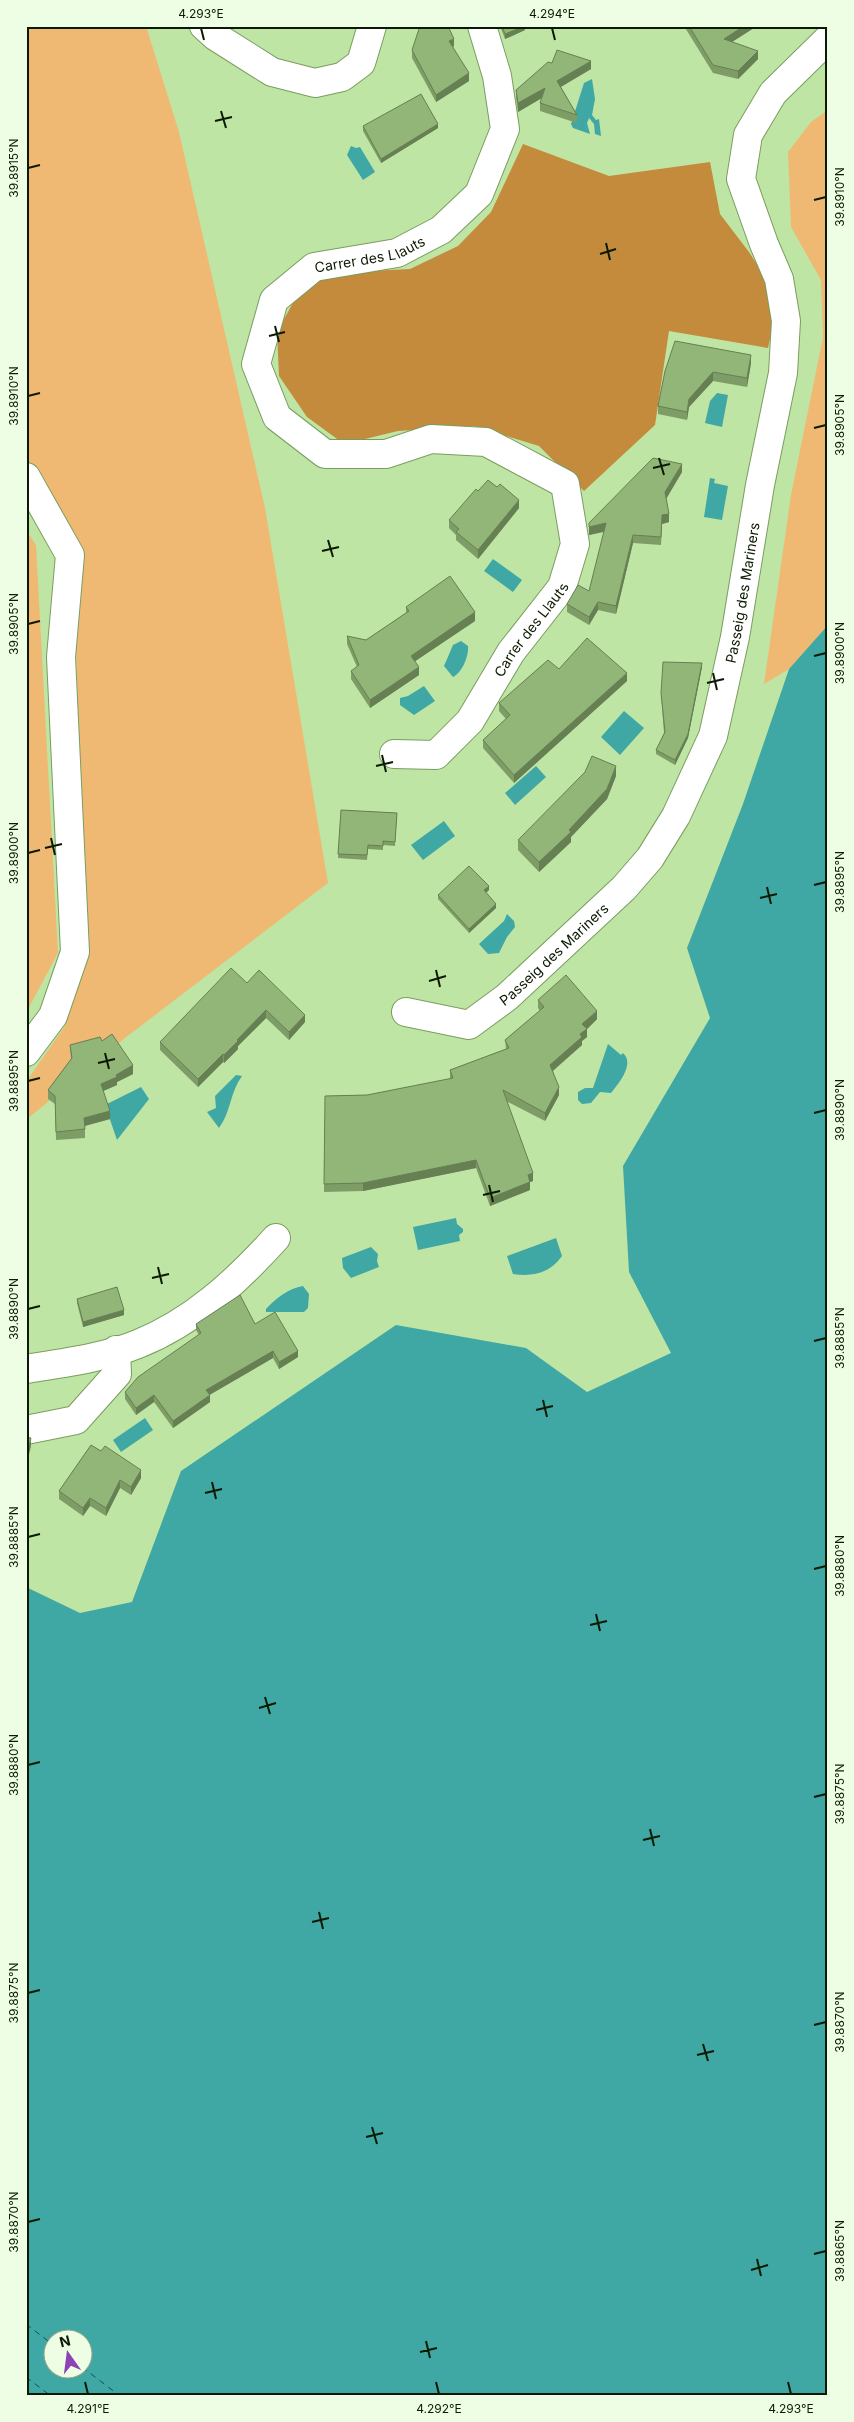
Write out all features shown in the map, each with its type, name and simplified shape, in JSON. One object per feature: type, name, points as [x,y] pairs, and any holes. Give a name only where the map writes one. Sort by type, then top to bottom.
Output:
[{"type":"street","points":[[204,26],[215,36],[272,72],[316,84],[342,77],[361,63],[372,26]]},
{"type":"street","name":"Carrer des Llauts","points":[[394,754],[436,755],[470,721],[511,652],[562,587],[575,544],[565,484],[486,442],[431,439],[386,454],[325,454],[277,417],[256,364],[274,300],[314,267],[397,252],[441,230],[479,194],[505,129],[497,76],[482,26]]},
{"type":"street","name":"Passeig des Mariners","points":[[406,1012],[469,1025],[507,997],[624,888],[650,858],[676,816],[713,736],[735,637],[760,485],[783,373],[786,321],[780,280],[764,244],[741,178],[748,135],[773,92],[828,39]]},
{"type":"street","points":[[26,478],[70,555],[61,657],[75,952],[53,1016],[26,1052]]},
{"type":"street","points":[[26,1368],[80,1360],[138,1344],[191,1316],[240,1277],[276,1238]]},
{"type":"street","points":[[26,1430],[76,1420],[117,1374],[116,1350]]},
{"type":"shaded area","points":[[26,26],[146,26],[179,132],[265,508],[328,883],[125,1038],[26,1120],[26,1082],[65,1026],[85,954],[76,646],[82,546],[26,463]]},
{"type":"shaded area","points":[[828,110],[828,625],[789,669],[764,684],[791,495],[823,337],[821,280],[791,227],[788,152],[811,122]]},
{"type":"shaded area","points":[[523,144],[609,176],[710,162],[720,214],[749,252],[770,285],[772,329],[768,348],[669,331],[655,425],[584,491],[539,446],[474,426],[398,431],[344,444],[307,417],[279,376],[277,332],[295,299],[328,273],[410,269],[458,246],[491,212]]},
{"type":"shaded area","points":[[26,530],[36,545],[58,953],[26,1013]]},
{"type":"water","points":[[592,79],[595,99],[592,115],[596,120],[599,119],[601,136],[595,134],[594,124],[589,118],[587,123],[590,134],[573,128],[571,124],[584,83]]},
{"type":"water","points":[[351,146],[360,147],[375,172],[363,180],[347,155]]},
{"type":"water","points":[[717,393],[728,395],[722,427],[705,423],[710,401]]},
{"type":"water","points":[[710,478],[715,479],[714,483],[728,486],[722,520],[704,517]]},
{"type":"water","points":[[493,559],[522,580],[513,592],[484,571]]},
{"type":"water","points":[[828,625],[828,2396],[26,2396],[26,1587],[80,1613],[132,1602],[181,1471],[396,1325],[526,1348],[587,1392],[671,1353],[629,1272],[623,1166],[710,1018],[687,948],[743,804],[789,669]]},
{"type":"water","points":[[461,641],[468,646],[467,654],[462,668],[453,677],[444,666],[453,645]]},
{"type":"water","points":[[424,686],[435,701],[414,715],[400,705],[400,698],[408,696]]},
{"type":"water","points":[[624,711],[644,728],[620,755],[601,737]]},
{"type":"water","points":[[536,766],[546,777],[515,805],[505,793]]},
{"type":"water","points":[[444,821],[455,836],[423,860],[411,845]]},
{"type":"water","points":[[507,914],[514,921],[515,927],[507,937],[499,953],[488,954],[479,944],[504,921]]},
{"type":"water","points":[[608,1044],[621,1055],[623,1053],[626,1057],[627,1068],[611,1093],[600,1092],[591,1103],[582,1104],[578,1100],[578,1092],[585,1088],[593,1088]]},
{"type":"water","points":[[236,1075],[242,1076],[219,1128],[207,1112],[216,1108],[215,1096]]},
{"type":"water","points":[[141,1087],[149,1099],[117,1140],[105,1105]]},
{"type":"water","points":[[456,1218],[457,1224],[463,1229],[463,1232],[459,1235],[460,1241],[418,1250],[413,1227]]},
{"type":"water","points":[[556,1238],[562,1256],[557,1262],[546,1270],[534,1274],[513,1274],[507,1256]]},
{"type":"water","points":[[371,1247],[378,1254],[377,1261],[379,1267],[351,1278],[343,1268],[342,1258]]},
{"type":"water","points":[[303,1286],[309,1294],[308,1308],[304,1312],[266,1312],[266,1309],[283,1294]]},
{"type":"water","points":[[145,1418],[153,1430],[121,1452],[113,1440]]},
{"type":"building","points":[[420,26],[448,26],[454,39],[449,41],[469,73],[436,95],[412,50]]},
{"type":"building","points":[[502,26],[525,26],[505,34]]},
{"type":"building","points":[[689,26],[744,26],[724,39],[758,51],[738,71],[713,65]]},
{"type":"building","points":[[557,50],[591,61],[557,81],[577,115],[540,103],[545,88],[518,103],[516,90],[548,62],[552,63]]},
{"type":"building","points":[[421,94],[438,124],[381,159],[363,126]]},
{"type":"building","points":[[675,341],[751,355],[747,378],[713,372],[689,399],[687,412],[658,406],[665,371]]},
{"type":"building","points":[[653,458],[682,464],[665,492],[669,514],[662,515],[661,537],[633,535],[616,606],[598,602],[589,617],[567,604],[578,585],[589,591],[606,523],[589,527],[589,523]]},
{"type":"building","points":[[488,480],[497,487],[500,484],[519,500],[478,550],[456,532],[459,529],[449,520],[476,489],[478,491]]},
{"type":"building","points":[[450,576],[475,612],[411,656],[419,667],[370,700],[351,671],[359,665],[347,636],[366,640],[409,611],[406,607]]},
{"type":"building","points":[[587,638],[627,673],[514,775],[483,740],[510,715],[499,703],[548,660],[559,669]]},
{"type":"building","points":[[663,662],[702,663],[688,734],[675,760],[656,750],[665,732],[661,693]]},
{"type":"building","points":[[592,756],[616,766],[607,789],[569,830],[571,832],[539,862],[518,840],[585,772]]},
{"type":"building","points":[[341,810],[397,813],[395,842],[383,841],[383,846],[368,845],[367,855],[338,854]]},
{"type":"building","points":[[469,866],[489,886],[484,890],[496,904],[469,929],[438,895]]},
{"type":"building","points":[[231,968],[247,983],[259,970],[305,1015],[289,1032],[266,1010],[238,1041],[198,1079],[160,1042]]},
{"type":"building","points":[[566,975],[597,1011],[582,1024],[587,1029],[580,1034],[582,1037],[550,1065],[559,1087],[545,1113],[503,1090],[533,1173],[528,1175],[530,1182],[490,1198],[476,1160],[363,1183],[324,1184],[325,1096],[367,1095],[453,1078],[450,1070],[509,1048],[505,1040],[544,1007],[538,1000]]},
{"type":"building","points":[[112,1034],[133,1065],[116,1075],[117,1077],[101,1084],[110,1111],[84,1118],[85,1129],[56,1132],[55,1096],[48,1090],[72,1058],[70,1045],[100,1037],[102,1041]]},
{"type":"building","points":[[117,1287],[124,1310],[83,1322],[77,1299]]},
{"type":"building","points":[[240,1295],[255,1324],[275,1312],[298,1351],[279,1362],[273,1351],[206,1390],[210,1395],[173,1421],[154,1395],[136,1408],[125,1392],[138,1377],[201,1333],[196,1324]]},
{"type":"building","points":[[26,1437],[31,1438],[26,1459]]},
{"type":"building","points":[[91,1445],[101,1451],[105,1446],[141,1470],[131,1487],[120,1480],[106,1508],[90,1498],[83,1508],[59,1491]]},
{"type":"ferry route","points":[[26,2324],[42,2336]]},
{"type":"ferry route","points":[[92,2375],[120,2396]]},
{"type":"ferry route","points":[[26,2377],[51,2396]]}]
